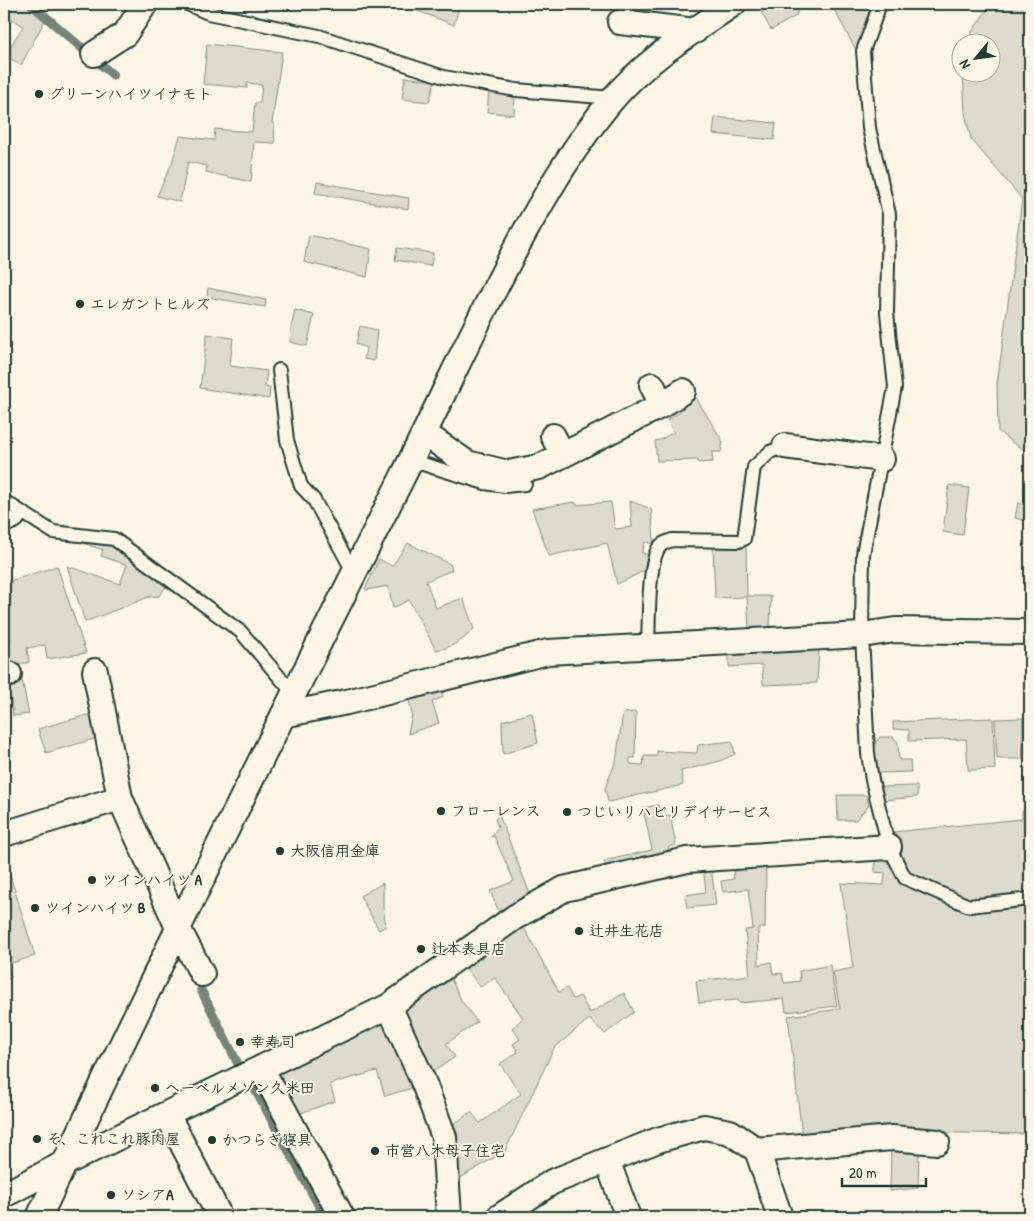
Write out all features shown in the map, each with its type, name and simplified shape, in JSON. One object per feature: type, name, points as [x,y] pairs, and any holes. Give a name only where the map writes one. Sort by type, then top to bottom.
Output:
[{"type":"street","points":[[94,54],[125,34],[145,4]]},
{"type":"street","points":[[39,1217],[283,715],[501,277],[551,185],[579,142],[613,98],[638,73],[671,47],[733,4]]},
{"type":"street","points":[[620,22],[695,31]]},
{"type":"street","points":[[424,433],[467,463],[508,473],[539,467],[558,446],[657,395],[684,391]]},
{"type":"street","points":[[785,446],[882,459]]},
{"type":"street","points":[[283,715],[347,702],[548,652],[862,635],[895,630],[1030,632]]},
{"type":"street","points":[[95,671],[120,798],[179,930],[202,974]]},
{"type":"street","points":[[4,834],[120,798]]},
{"type":"street","points":[[4,1195],[65,1163],[389,1006],[515,917],[564,889],[687,860],[889,847]]},
{"type":"street","points":[[389,1006],[423,1081],[444,1137],[449,1217]]},
{"type":"street","points":[[261,1068],[342,1217]]},
{"type":"street","points":[[167,1114],[220,1217]]},
{"type":"street","points":[[499,1217],[552,1182],[658,1140],[704,1127],[730,1132],[757,1150],[780,1217]]},
{"type":"street","points":[[757,1150],[892,1138],[937,1142]]},
{"type":"street","points":[[607,1160],[628,1217]]},
{"type":"lane","points":[[187,4],[208,13],[319,36],[444,77],[516,90],[613,98]]},
{"type":"lane","points":[[880,4],[863,51],[869,128],[889,214],[887,313],[895,387],[863,554],[862,635],[868,753],[872,780],[889,847],[905,878],[968,906],[1030,898]]},
{"type":"lane","points":[[279,370],[287,440],[301,486],[314,500],[354,573]]},
{"type":"lane","points":[[648,647],[652,572],[657,550],[662,543],[672,540],[739,541],[744,539],[754,467],[770,452],[785,446]]},
{"type":"lane","points":[[410,460],[485,483],[505,486],[525,484]]},
{"type":"lane","points":[[7,512],[53,532],[114,539],[241,632],[294,694]]},
{"type":"shaded area","points":[[4,4],[26,4],[45,20],[21,65],[5,55],[23,26],[4,14]]},
{"type":"shaded area","points":[[400,4],[460,4],[454,25]]},
{"type":"shaded area","points":[[766,4],[800,4],[796,16],[771,30],[759,8]]},
{"type":"shaded area","points":[[831,4],[872,4],[864,25],[859,48],[856,50]]},
{"type":"shaded area","points":[[991,4],[1030,4],[1030,453],[1014,444],[998,431],[997,384],[1022,199],[971,139],[965,113],[963,82],[1002,82],[1002,32],[972,32]]},
{"type":"shaded area","points":[[207,44],[282,52],[272,123],[274,124],[275,143],[254,142],[251,182],[206,172],[207,166],[188,162],[180,202],[157,196],[172,163],[180,136],[214,140],[215,129],[252,132],[255,103],[260,103],[262,85],[247,83],[247,88],[203,84]]},
{"type":"shaded area","points":[[405,77],[435,81],[429,102],[402,99]]},
{"type":"shaded area","points":[[489,91],[515,95],[514,115],[487,112]]},
{"type":"shaded area","points":[[715,117],[776,123],[774,140],[713,134]]},
{"type":"shaded area","points":[[317,182],[409,198],[408,209],[315,193]]},
{"type":"shaded area","points":[[309,235],[371,249],[367,277],[304,262]]},
{"type":"shaded area","points":[[397,248],[433,253],[431,266],[395,260]]},
{"type":"shaded area","points":[[208,288],[266,300],[265,307],[207,297]]},
{"type":"shaded area","points":[[295,310],[314,315],[307,346],[290,342]]},
{"type":"shaded area","points":[[360,326],[377,330],[374,361],[364,359],[366,348],[356,344]]},
{"type":"shaded area","points":[[207,334],[233,338],[230,366],[267,371],[265,387],[270,388],[269,399],[200,388]]},
{"type":"shaded area","points":[[695,396],[723,442],[721,452],[712,452],[713,462],[698,463],[698,460],[657,461],[655,441],[674,432],[667,420],[677,414]]},
{"type":"shaded area","points":[[949,485],[969,488],[963,535],[943,532]]},
{"type":"shaded area","points":[[630,501],[651,509],[654,539],[653,544],[645,542],[642,553],[650,555],[645,570],[617,584],[607,543],[549,556],[532,509],[575,502],[576,505],[611,502],[615,529],[632,527]]},
{"type":"shaded area","points":[[1018,503],[1030,506],[1030,522],[1015,518]]},
{"type":"shaded area","points":[[81,539],[112,545],[167,585],[159,596],[149,597],[85,622],[67,566],[120,584],[127,565],[101,556],[103,550],[80,542]]},
{"type":"shaded area","points":[[408,543],[450,564],[452,570],[426,581],[436,608],[463,598],[474,629],[452,645],[436,650],[409,600],[393,608],[388,586],[365,589],[379,559],[392,566]]},
{"type":"shaded area","points":[[746,545],[747,596],[771,596],[770,629],[749,630],[747,597],[715,598],[713,547],[740,547]]},
{"type":"shaded area","points":[[57,566],[86,653],[47,659],[45,645],[27,648],[29,662],[4,666],[4,642],[11,640],[4,618],[4,583]]},
{"type":"shaded area","points":[[819,649],[817,683],[763,685],[762,665],[729,667],[729,654]]},
{"type":"shaded area","points":[[22,680],[29,714],[13,716],[11,700],[4,701],[4,682]]},
{"type":"shaded area","points":[[440,686],[443,697],[432,702],[439,723],[408,734],[412,714],[408,695]]},
{"type":"shaded area","points":[[97,712],[101,737],[46,753],[38,729]]},
{"type":"shaded area","points":[[636,712],[635,758],[630,758],[630,764],[643,765],[644,756],[657,756],[657,751],[697,753],[698,745],[732,741],[735,754],[720,761],[681,771],[683,785],[608,802],[605,788],[616,761],[623,713]]},
{"type":"shaded area","points":[[532,713],[538,743],[503,754],[502,721]]},
{"type":"shaded area","points":[[993,718],[995,769],[968,770],[966,739],[909,741],[909,730],[893,729],[893,722]]},
{"type":"shaded area","points":[[1023,718],[1023,759],[997,759],[995,719]]},
{"type":"shaded area","points":[[880,737],[893,737],[898,742],[899,760],[910,760],[911,772],[878,773],[873,746]]},
{"type":"shaded area","points":[[917,786],[917,797],[883,800],[880,787]]},
{"type":"shaded area","points":[[837,795],[866,795],[869,805],[856,820],[838,820]]},
{"type":"shaded area","points":[[658,805],[661,817],[670,815],[676,845],[669,847],[667,854],[606,868],[604,861],[652,850],[643,808]]},
{"type":"shaded area","points":[[1022,811],[1030,811],[1030,1134],[899,1132],[802,1136],[788,1016],[840,1009],[833,972],[853,968],[841,883],[884,885],[885,873],[875,872],[876,856],[893,832],[1022,819]]},
{"type":"shaded area","points":[[499,815],[530,894],[499,912],[490,891],[514,881],[494,836],[491,837],[498,827],[495,819]]},
{"type":"shaded area","points":[[766,863],[765,928],[758,928],[759,965],[771,962],[773,974],[782,973],[784,983],[800,981],[799,971],[830,965],[837,1006],[786,1012],[784,999],[739,1003],[738,1000],[699,1003],[696,981],[750,975],[745,930],[753,929],[748,889],[723,892],[721,881],[734,879],[733,865]]},
{"type":"shaded area","points":[[711,867],[716,905],[687,908],[685,895],[706,892],[703,868]]},
{"type":"shaded area","points":[[9,872],[35,956],[8,964],[11,978],[4,980],[4,952],[9,950],[4,935],[4,873]]},
{"type":"shaded area","points":[[383,883],[383,907],[386,926],[379,930],[360,896]]},
{"type":"shaded area","points":[[521,922],[559,992],[567,988],[573,999],[580,996],[590,1013],[624,993],[634,1012],[605,1034],[589,1019],[554,1048],[505,1151],[452,1183],[448,1128],[471,1112],[480,1123],[521,1094],[500,1064],[518,1052],[513,1044],[520,1039],[512,1028],[523,1018],[495,978],[480,987],[466,968],[466,961]]},
{"type":"shaded area","points":[[443,976],[451,979],[461,1000],[477,1022],[446,1044],[455,1057],[430,1074],[397,1010]]},
{"type":"shaded area","points":[[376,1022],[385,1025],[416,1087],[385,1096],[377,1071],[330,1084],[335,1101],[295,1115],[275,1081],[278,1071]]},
{"type":"shaded area","points":[[891,1143],[919,1151],[918,1188],[890,1191]]},
{"type":"waterway","points":[[31,4],[113,75]]},
{"type":"waterway","points":[[201,990],[240,1068]]},
{"type":"waterway","points":[[253,1086],[325,1217]]},
{"type":"place","name":"グリーンハイツイナモト","points":[[39,94]]},
{"type":"place","name":"エレガントヒルズ","points":[[80,304]]},
{"type":"place","name":"フローレンス","points":[[441,811]]},
{"type":"place","name":"つじいリハビリデイサービス","points":[[567,812]]},
{"type":"place","name":"大阪信用金庫","points":[[280,851]]},
{"type":"place","name":"ツインハイツ A","points":[[92,880]]},
{"type":"place","name":"ツインハイツ B","points":[[35,908]]},
{"type":"place","name":"辻井生花店","points":[[579,931]]},
{"type":"place","name":"辻本表具店","points":[[421,949]]},
{"type":"place","name":"幸寿司","points":[[240,1042]]},
{"type":"place","name":"ヘーベルメゾン久米田","points":[[155,1088]]},
{"type":"place","name":"そ、これこれ豚肉屋","points":[[37,1139]]},
{"type":"place","name":"かつらぎ寝具","points":[[212,1140]]},
{"type":"place","name":"市営八木母子住宅","points":[[375,1151]]},
{"type":"place","name":"ソシアA","points":[[111,1195]]}]
